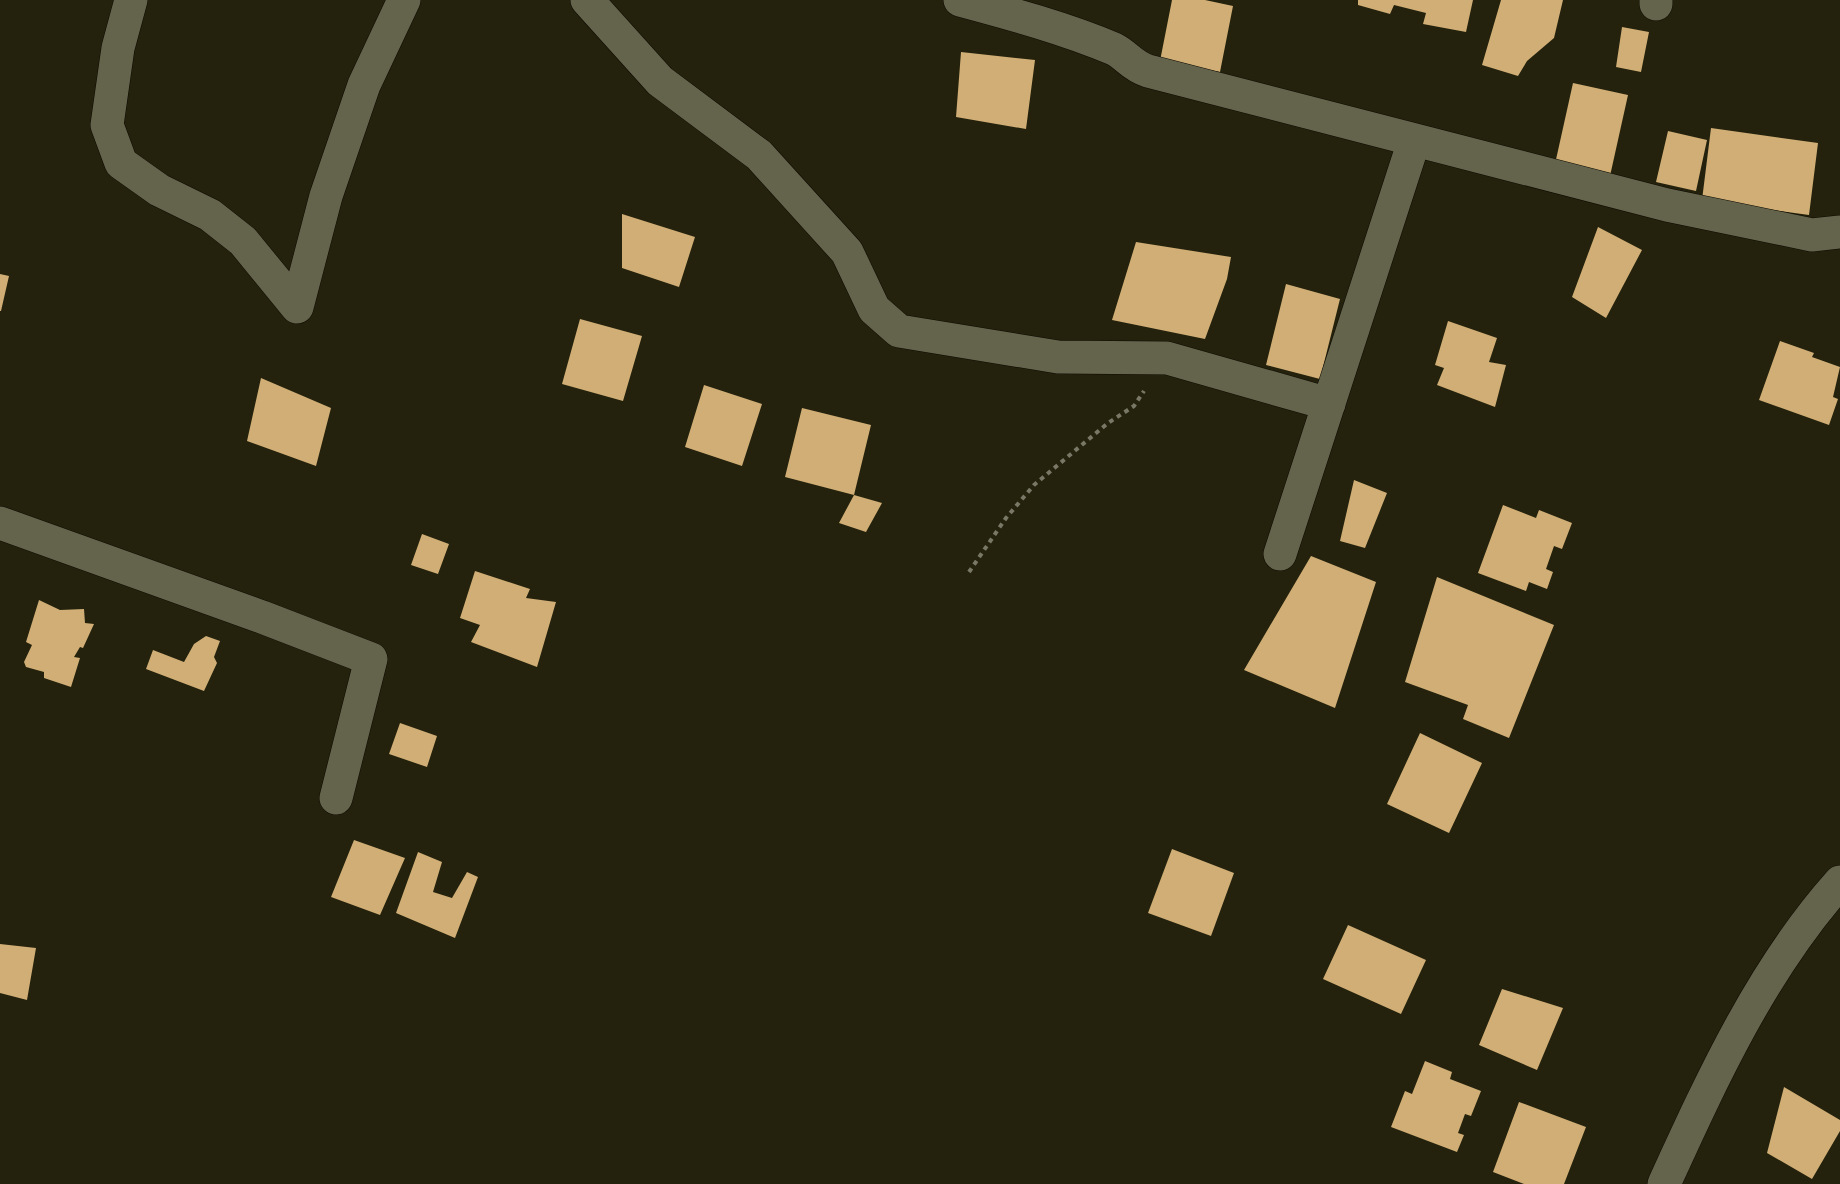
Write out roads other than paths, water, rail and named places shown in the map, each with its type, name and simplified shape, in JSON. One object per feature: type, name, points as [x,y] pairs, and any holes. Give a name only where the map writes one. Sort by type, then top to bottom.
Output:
[{"type":"street","points":[[131,0],[118,48],[107,125],[121,163],[159,190],[210,214],[235,234],[272,274],[297,307],[329,185],[364,85],[404,0]]},
{"type":"street","points":[[587,0],[660,81],[759,155],[847,252],[874,309],[899,331],[1058,357],[1167,358],[1329,404]]},
{"type":"street","points":[[960,0],[1026,18],[1117,51],[1134,66],[1148,71],[1414,141],[1771,228],[1812,235],[1840,232]]},
{"type":"street","points":[[1280,555],[1414,141]]},
{"type":"street","points":[[0,523],[262,617],[371,659],[336,798]]},
{"type":"street","points":[[1664,1184],[1697,1111],[1755,1003],[1807,919],[1840,882]]}]
